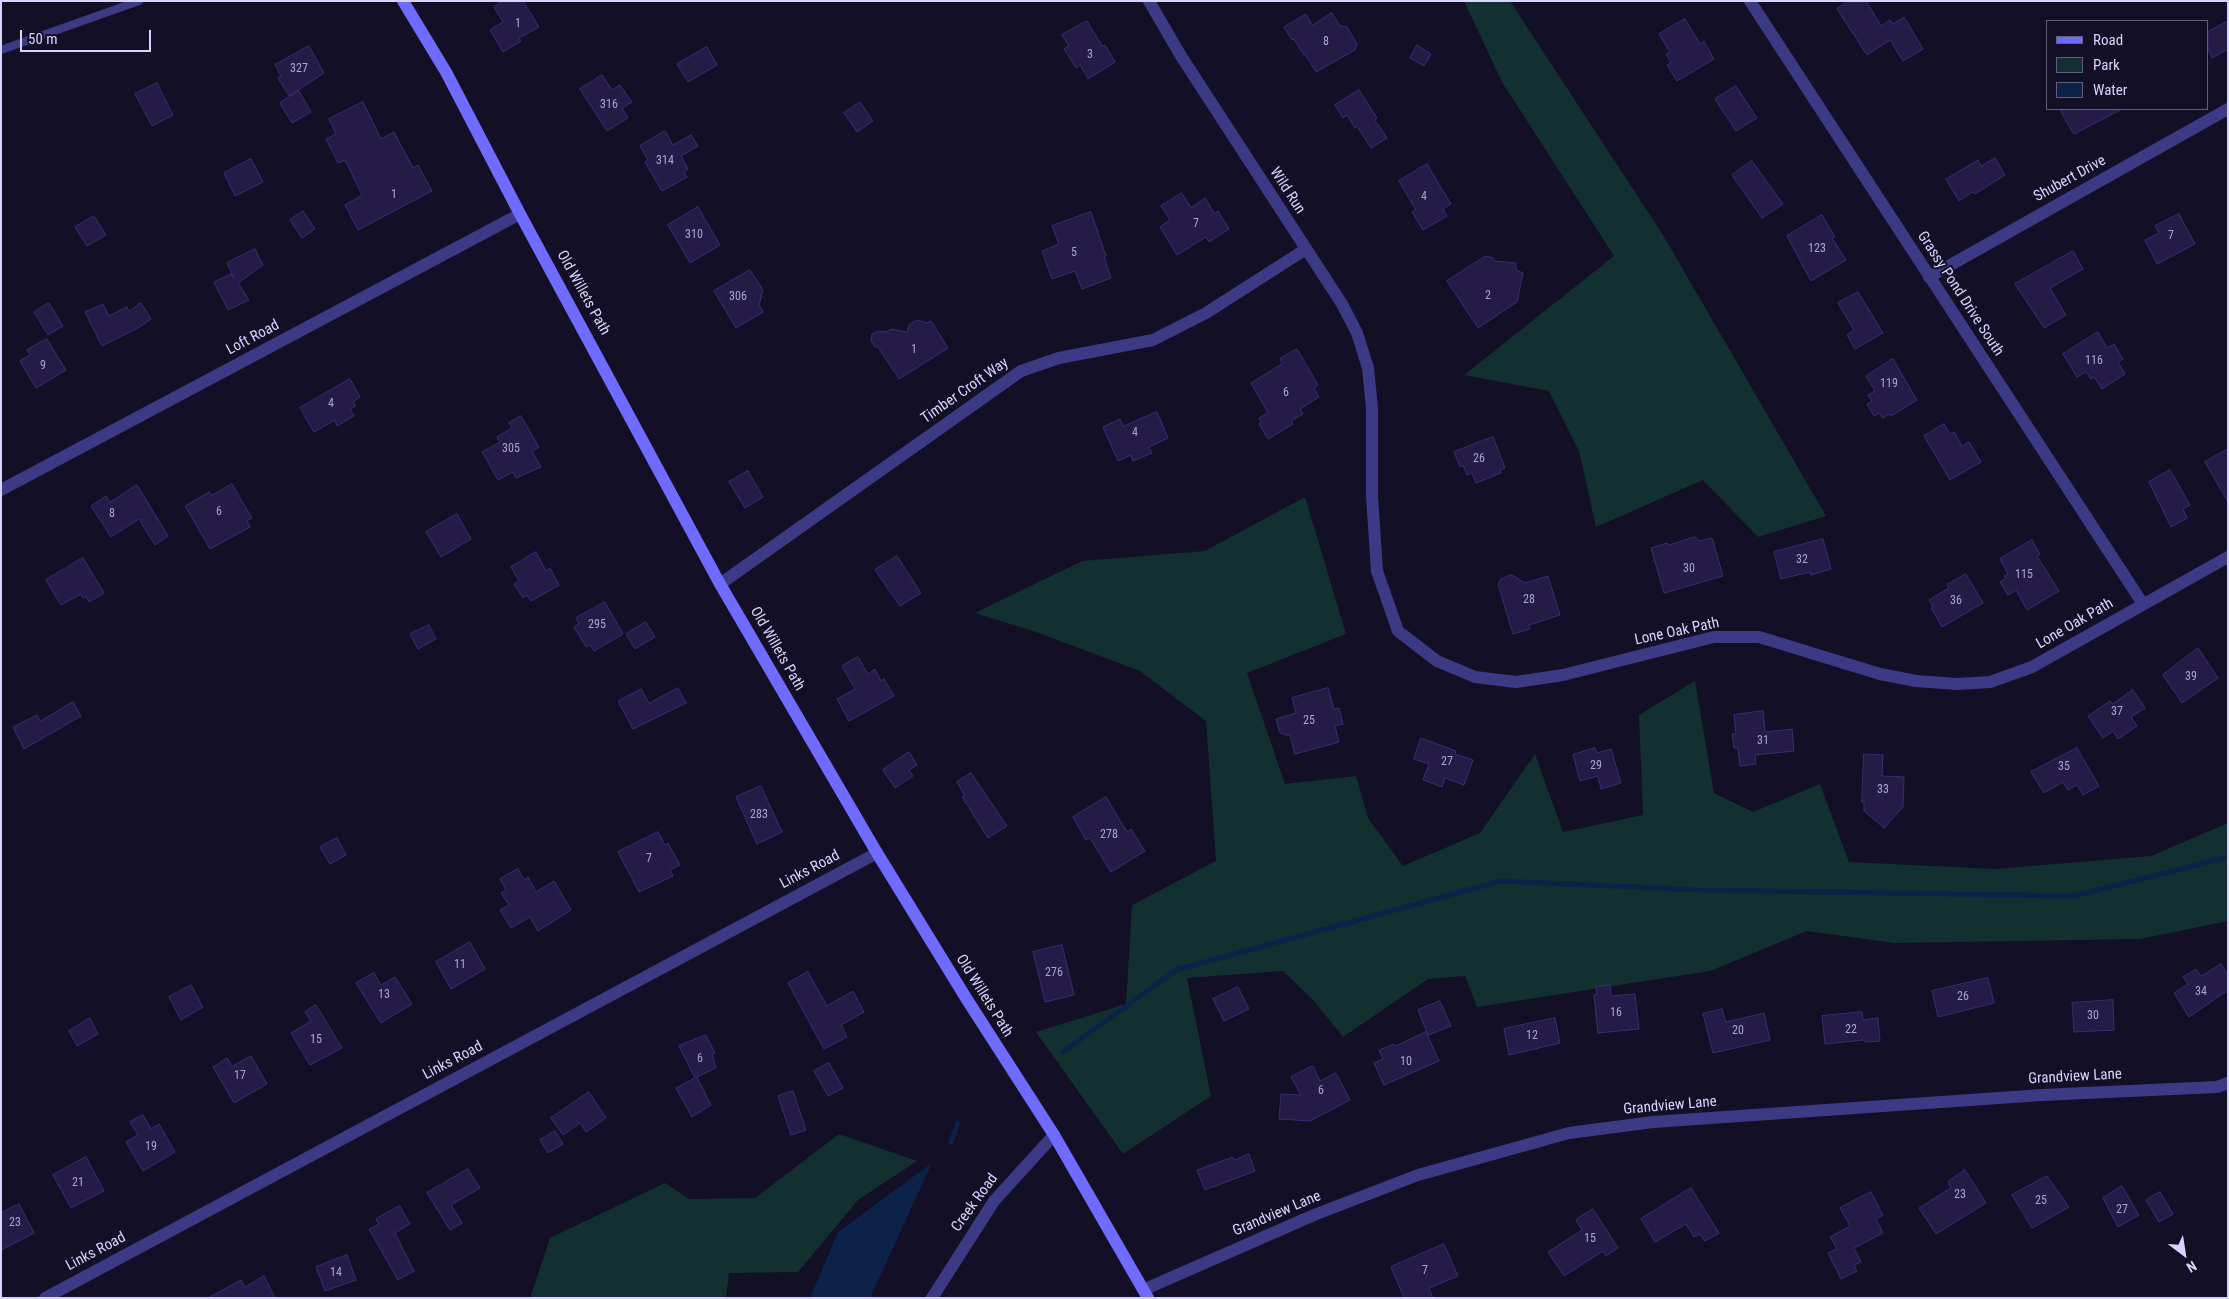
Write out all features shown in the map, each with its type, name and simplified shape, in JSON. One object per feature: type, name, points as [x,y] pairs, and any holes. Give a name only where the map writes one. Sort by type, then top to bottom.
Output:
[{"type":"main road","name":"Old Willets Path","points":[[403,1],[446,72],[520,214],[720,584],[877,853],[966,998],[1054,1135],[1146,1294]]},
{"type":"street","name":"Wild Run","points":[[1149,1],[1181,56],[1342,304],[1357,333],[1368,368],[1372,408]]},
{"type":"street","name":"Grassy Pond Drive South","points":[[1750,1],[1929,277],[2066,483],[2143,604]]},
{"type":"street","name":"Shubert Drive","points":[[1929,277],[2228,109]]},
{"type":"street","name":"Loft Road","points":[[1,490],[520,214]]},
{"type":"street","name":"Timber Croft Way","points":[[720,584],[1021,372],[1059,358],[1153,340],[1206,313],[1306,249]]},
{"type":"street","name":"Lone Oak Path","points":[[1372,408],[1372,496],[1377,571],[1398,631],[1437,661],[1475,677],[1516,682],[1525,681],[1563,675],[1714,637],[1759,637],[1880,674],[1916,681],[1957,684],[1990,682],[2032,667],[2228,557]]},
{"type":"street","name":"Links Road","points":[[45,1298],[877,853]]},
{"type":"street","name":"Grandview Lane","points":[[1146,1294],[1314,1215],[1418,1175],[1569,1133],[1653,1122],[2042,1095],[2217,1087],[2228,1083]]},
{"type":"street","name":"Creek Road","points":[[932,1298],[994,1201],[1054,1135]]},
{"type":"lane","points":[[1,50],[139,1]]},
{"type":"green space","points":[[1464,1],[1510,1],[1663,235],[1826,516],[1758,537],[1703,480],[1596,527],[1579,451],[1549,391],[1464,375],[1614,256],[1502,82]]},
{"type":"green space","points":[[1305,497],[1346,634],[1247,673],[1285,784],[1356,776],[1368,818],[1403,866],[1480,833],[1535,754],[1563,832],[1643,815],[1639,715],[1695,681],[1714,793],[1753,812],[1820,784],[1849,862],[1996,869],[2151,856],[2228,823],[2228,921],[2140,939],[1894,943],[1807,931],[1710,971],[1477,1007],[1465,976],[1428,979],[1343,1037],[1314,1001],[1283,971],[1187,978],[1211,1096],[1123,1154],[1036,1032],[1126,1004],[1132,905],[1216,861],[1206,721],[1140,671],[1039,633],[975,613],[1082,561],[1205,551]]},
{"type":"green space","points":[[839,1134],[917,1161],[858,1200],[798,1272],[729,1273],[726,1298],[530,1298],[550,1238],[665,1183],[689,1199],[755,1198]]},
{"type":"water","points":[[932,1163],[870,1298],[810,1298],[838,1232]]},
{"type":"building","points":[[503,1],[523,1],[539,27],[519,38],[521,41],[503,52],[490,30],[503,22],[494,7]]},
{"type":"building","points":[[1849,1],[1866,1],[1881,26],[1890,20],[1893,24],[1904,17],[1923,49],[1903,61],[1890,40],[1867,55],[1837,9]]},
{"type":"building","points":[[1332,13],[1340,26],[1347,27],[1357,44],[1355,50],[1316,72],[1284,27],[1306,14],[1312,25]]},
{"type":"building","points":[[1685,19],[1700,44],[1704,41],[1714,59],[1677,81],[1667,65],[1671,63],[1666,54],[1670,52],[1659,34]]},
{"type":"building","points":[[1087,21],[1102,46],[1105,45],[1115,62],[1088,79],[1080,65],[1076,68],[1064,49],[1069,46],[1062,35]]},
{"type":"building","points":[[2228,21],[2228,49],[2212,58],[2209,51],[2209,31]]},
{"type":"building","points":[[1417,45],[1431,54],[1424,66],[1410,58]]},
{"type":"building","points":[[309,46],[324,73],[289,96],[278,78],[281,76],[275,65]]},
{"type":"building","points":[[707,47],[717,65],[688,82],[677,64]]},
{"type":"building","points":[[602,75],[612,90],[620,85],[632,102],[622,108],[628,118],[607,131],[580,89]]},
{"type":"building","points":[[157,83],[173,115],[152,126],[135,94]]},
{"type":"building","points":[[1736,86],[1757,118],[1736,131],[1715,99]]},
{"type":"building","points":[[1359,90],[1387,138],[1371,148],[1357,126],[1355,128],[1347,115],[1343,118],[1335,105]]},
{"type":"building","points":[[299,91],[311,112],[292,123],[280,103]]},
{"type":"building","points":[[363,102],[381,139],[394,132],[413,168],[418,165],[432,191],[358,230],[345,205],[362,195],[345,160],[338,163],[326,139],[336,134],[329,119]]},
{"type":"building","points":[[860,102],[873,121],[857,132],[844,113]]},
{"type":"building","points":[[2061,110],[2120,110],[2074,134]]},
{"type":"building","points":[[665,131],[673,145],[691,135],[698,146],[681,156],[688,169],[684,172],[687,177],[662,191],[645,162],[648,160],[640,146]]},
{"type":"building","points":[[1995,158],[2005,175],[1975,194],[1973,192],[1959,201],[1946,179],[1978,160],[1981,166]]},
{"type":"building","points":[[251,159],[263,182],[235,196],[224,173]]},
{"type":"building","points":[[1752,161],[1783,204],[1762,218],[1732,175]]},
{"type":"building","points":[[1427,164],[1451,204],[1443,209],[1447,216],[1423,230],[1412,212],[1416,210],[1399,181]]},
{"type":"building","points":[[1182,193],[1191,208],[1205,198],[1214,213],[1218,211],[1229,229],[1209,242],[1206,237],[1177,255],[1160,227],[1170,220],[1161,206]]},
{"type":"building","points":[[698,207],[720,245],[690,263],[668,225]]},
{"type":"building","points":[[303,211],[315,229],[302,238],[290,220]]},
{"type":"building","points":[[1091,212],[1106,256],[1104,257],[1111,278],[1082,289],[1075,271],[1052,279],[1042,251],[1059,244],[1052,226]]},
{"type":"building","points":[[2179,214],[2195,244],[2157,264],[2145,240],[2159,233],[2155,226]]},
{"type":"building","points":[[1822,215],[1835,237],[1832,238],[1846,260],[1811,281],[1787,236]]},
{"type":"building","points":[[94,216],[106,235],[87,246],[75,227]]},
{"type":"building","points":[[255,249],[263,265],[238,283],[249,300],[228,310],[214,282],[231,274],[234,278],[227,263]]},
{"type":"building","points":[[2073,251],[2083,269],[2050,288],[2066,315],[2044,328],[2015,284]]},
{"type":"building","points":[[1486,256],[1493,258],[1495,261],[1516,263],[1516,270],[1523,273],[1517,302],[1478,328],[1447,281]]},
{"type":"building","points":[[750,270],[763,290],[759,305],[763,312],[736,328],[714,291]]},
{"type":"building","points":[[1858,292],[1883,333],[1855,349],[1847,335],[1854,330],[1838,303]]},
{"type":"building","points":[[49,303],[63,326],[48,335],[34,312]]},
{"type":"building","points":[[141,303],[151,319],[138,328],[102,346],[85,312],[103,304],[109,316],[127,307],[129,311]]},
{"type":"building","points":[[917,320],[927,323],[931,321],[948,348],[899,379],[878,347],[875,347],[871,341],[872,334],[878,331],[887,332],[891,329],[907,332],[909,325]]},
{"type":"building","points":[[2098,332],[2107,348],[2114,344],[2123,359],[2118,362],[2125,374],[2102,389],[2094,377],[2091,379],[2086,372],[2077,377],[2063,354]]},
{"type":"building","points":[[47,339],[66,370],[36,388],[20,361],[30,355],[27,350]]},
{"type":"building","points":[[1297,349],[1318,385],[1314,388],[1319,397],[1300,409],[1303,414],[1291,421],[1293,424],[1268,439],[1259,424],[1261,423],[1259,418],[1268,413],[1251,383],[1282,364],[1280,359]]},
{"type":"building","points":[[1893,359],[1917,400],[1891,416],[1890,414],[1882,418],[1880,413],[1874,416],[1867,404],[1872,401],[1868,395],[1875,391],[1866,376]]},
{"type":"building","points":[[350,379],[360,397],[353,402],[356,406],[350,409],[354,416],[337,426],[335,420],[314,432],[300,408]]},
{"type":"building","points":[[1157,412],[1168,438],[1149,447],[1152,453],[1133,461],[1131,455],[1118,461],[1103,427],[1120,419],[1123,426]]},
{"type":"building","points":[[521,416],[539,447],[532,451],[541,467],[516,478],[513,472],[498,480],[482,452],[500,442],[497,437],[512,428],[509,423]]},
{"type":"building","points":[[1944,424],[1950,434],[1954,432],[1962,446],[1969,442],[1981,462],[1950,480],[1924,436]]},
{"type":"building","points":[[1493,437],[1505,468],[1500,470],[1501,473],[1476,483],[1472,473],[1467,475],[1463,465],[1460,467],[1454,452]]},
{"type":"building","points":[[2228,449],[2228,502],[2205,462]]},
{"type":"building","points":[[2170,470],[2190,505],[2183,509],[2187,518],[2171,527],[2149,482]]},
{"type":"building","points":[[748,471],[763,497],[745,508],[729,482]]},
{"type":"building","points":[[232,484],[252,518],[247,521],[250,527],[210,549],[185,506],[209,492],[212,495]]},
{"type":"building","points":[[137,485],[168,536],[155,545],[139,519],[111,537],[91,506],[106,496],[110,502]]},
{"type":"building","points":[[457,514],[471,539],[441,557],[426,532]]},
{"type":"building","points":[[1695,537],[1700,541],[1712,538],[1723,576],[1664,593],[1651,548]]},
{"type":"building","points":[[1823,539],[1831,569],[1811,575],[1810,572],[1781,579],[1774,552]]},
{"type":"building","points":[[2032,540],[2040,554],[2037,556],[2059,591],[2027,610],[2016,590],[2008,595],[2000,582],[2008,574],[2000,559]]},
{"type":"building","points":[[536,552],[546,571],[550,568],[559,585],[531,601],[527,595],[523,598],[514,584],[519,581],[511,567]]},
{"type":"building","points":[[897,556],[921,593],[900,606],[875,570]]},
{"type":"building","points":[[83,558],[104,593],[89,602],[86,596],[83,598],[81,594],[61,605],[46,580]]},
{"type":"building","points":[[1966,574],[1983,603],[1942,627],[1931,608],[1933,607],[1929,600],[1949,588],[1947,585]]},
{"type":"building","points":[[1512,575],[1525,583],[1548,576],[1560,615],[1529,625],[1530,629],[1513,634],[1498,584],[1501,579]]},
{"type":"building","points":[[605,602],[623,634],[594,651],[590,645],[586,647],[574,627],[579,624],[576,618]]},
{"type":"building","points":[[646,622],[655,637],[635,649],[626,634]]},
{"type":"building","points":[[429,625],[436,639],[418,649],[410,634]]},
{"type":"building","points":[[2198,648],[2218,678],[2182,703],[2163,675]]},
{"type":"building","points":[[858,657],[868,674],[875,669],[881,681],[884,679],[894,696],[849,721],[837,699],[855,689],[842,666]]},
{"type":"building","points":[[678,688],[686,703],[633,729],[618,701],[641,689],[649,703]]},
{"type":"building","points":[[1328,688],[1334,709],[1339,708],[1343,724],[1335,726],[1339,742],[1295,754],[1290,736],[1280,733],[1276,719],[1296,713],[1292,698]]},
{"type":"building","points":[[2133,690],[2145,708],[2131,717],[2137,726],[2118,739],[2113,731],[2103,738],[2088,716],[2110,701],[2112,704]]},
{"type":"building","points":[[73,702],[81,716],[24,749],[13,727],[37,715],[40,721]]},
{"type":"building","points":[[1763,711],[1765,732],[1792,729],[1794,751],[1755,755],[1756,764],[1740,766],[1738,748],[1734,748],[1732,734],[1736,734],[1734,715]]},
{"type":"building","points":[[1421,738],[1456,751],[1455,754],[1473,760],[1464,785],[1445,778],[1442,787],[1423,780],[1429,764],[1414,759]]},
{"type":"building","points":[[1595,748],[1597,753],[1611,749],[1621,783],[1601,789],[1598,776],[1580,781],[1573,755]]},
{"type":"building","points":[[2077,748],[2099,786],[2083,795],[2077,785],[2068,790],[2063,782],[2044,793],[2031,772]]},
{"type":"building","points":[[909,752],[917,765],[909,770],[913,776],[895,788],[883,770]]},
{"type":"building","points":[[1864,754],[1883,755],[1882,776],[1904,777],[1903,807],[1884,828],[1864,811],[1864,802],[1862,802]]},
{"type":"building","points":[[971,773],[1007,826],[988,838],[962,797],[965,796],[957,782]]},
{"type":"building","points":[[761,786],[782,832],[757,844],[736,797]]},
{"type":"building","points":[[1106,797],[1127,832],[1131,829],[1145,851],[1111,872],[1090,838],[1086,840],[1073,817]]},
{"type":"building","points":[[658,832],[665,845],[668,843],[680,865],[670,870],[673,876],[639,892],[618,852]]},
{"type":"building","points":[[337,838],[346,855],[330,864],[320,847]]},
{"type":"building","points":[[518,869],[524,880],[528,877],[536,892],[554,881],[571,910],[538,931],[530,917],[511,928],[500,910],[509,905],[501,893],[506,890],[500,879]]},
{"type":"building","points":[[470,942],[485,969],[451,989],[436,962]]},
{"type":"building","points":[[1062,945],[1074,995],[1045,1002],[1033,952]]},
{"type":"building","points":[[2221,964],[2228,975],[2228,990],[2189,1017],[2174,993],[2188,984],[2183,977],[2196,969],[2201,976]]},
{"type":"building","points":[[808,972],[827,1006],[853,991],[864,1012],[841,1025],[847,1037],[824,1049],[788,983]]},
{"type":"building","points":[[374,973],[381,985],[395,977],[412,1004],[381,1023],[356,983]]},
{"type":"building","points":[[1988,978],[1994,1003],[1938,1017],[1932,991]]},
{"type":"building","points":[[191,985],[203,1007],[181,1020],[169,997]]},
{"type":"building","points":[[1610,985],[1611,996],[1635,994],[1639,1029],[1598,1033],[1594,995],[1597,994],[1596,987]]},
{"type":"building","points":[[1238,987],[1249,1009],[1224,1021],[1213,999]]},
{"type":"building","points":[[2113,1000],[2114,1030],[2074,1032],[2072,1003]]},
{"type":"building","points":[[1440,1001],[1451,1026],[1428,1035],[1418,1010]]},
{"type":"building","points":[[316,1005],[342,1048],[310,1065],[291,1033],[311,1021],[305,1012]]},
{"type":"building","points":[[1722,1009],[1726,1022],[1764,1013],[1770,1040],[1713,1053],[1703,1014]]},
{"type":"building","points":[[1862,1012],[1863,1020],[1878,1018],[1880,1041],[1865,1042],[1864,1040],[1825,1044],[1822,1016]]},
{"type":"building","points":[[90,1018],[98,1034],[77,1046],[69,1031]]},
{"type":"building","points":[[1555,1018],[1560,1043],[1509,1055],[1504,1029]]},
{"type":"building","points":[[1426,1032],[1439,1061],[1384,1085],[1374,1063],[1383,1059],[1379,1050],[1394,1044],[1395,1046]]},
{"type":"building","points":[[706,1035],[715,1053],[712,1054],[716,1068],[697,1077],[711,1105],[692,1117],[676,1088],[695,1078],[679,1046]]},
{"type":"building","points":[[251,1056],[267,1084],[234,1103],[213,1067],[227,1058],[232,1066]]},
{"type":"building","points":[[829,1063],[843,1088],[828,1096],[814,1071]]},
{"type":"building","points":[[1313,1066],[1320,1081],[1336,1073],[1350,1100],[1310,1121],[1279,1119],[1281,1094],[1301,1095],[1291,1077]]},
{"type":"building","points":[[793,1091],[806,1130],[791,1135],[778,1096]]},
{"type":"building","points":[[589,1092],[606,1118],[586,1132],[580,1123],[563,1135],[551,1118]]},
{"type":"building","points":[[143,1115],[151,1129],[159,1124],[175,1152],[143,1171],[126,1142],[138,1135],[130,1122]]},
{"type":"building","points":[[555,1131],[563,1144],[548,1153],[540,1140]]},
{"type":"building","points":[[1249,1154],[1255,1171],[1205,1190],[1197,1170],[1233,1157],[1234,1160]]},
{"type":"building","points":[[86,1157],[104,1191],[71,1208],[53,1175]]},
{"type":"building","points":[[468,1169],[480,1188],[451,1205],[462,1223],[450,1230],[427,1193]]},
{"type":"building","points":[[1965,1170],[1986,1203],[1936,1234],[1919,1208],[1951,1188],[1948,1182]]},
{"type":"building","points":[[2047,1176],[2069,1207],[2032,1228],[2012,1195]]},
{"type":"building","points":[[2122,1186],[2139,1215],[2118,1227],[2103,1198]]},
{"type":"building","points":[[1691,1188],[1719,1233],[1705,1241],[1700,1234],[1694,1237],[1686,1224],[1655,1242],[1641,1219]]},
{"type":"building","points":[[1871,1192],[1883,1215],[1876,1219],[1883,1233],[1854,1248],[1861,1262],[1854,1265],[1857,1271],[1841,1279],[1828,1253],[1837,1249],[1830,1237],[1850,1226],[1840,1208]]},
{"type":"building","points":[[2160,1192],[2173,1214],[2159,1222],[2146,1200]]},
{"type":"building","points":[[19,1204],[34,1233],[1,1250],[1,1213]]},
{"type":"building","points":[[400,1206],[410,1224],[395,1233],[414,1271],[398,1280],[369,1229],[379,1224],[376,1219]]},
{"type":"building","points":[[1593,1209],[1618,1248],[1606,1256],[1603,1251],[1564,1276],[1548,1252],[1582,1230],[1576,1220]]},
{"type":"building","points":[[1444,1244],[1458,1276],[1429,1288],[1433,1298],[1404,1298],[1391,1267]]},
{"type":"building","points":[[347,1255],[356,1280],[325,1291],[316,1267]]},
{"type":"building","points":[[264,1276],[275,1298],[208,1298],[241,1280],[245,1287]]},
{"type":"waterway","points":[[1063,1052],[1176,970],[1501,881],[1700,890],[2074,896],[2228,857]]},
{"type":"waterway","points":[[951,1142],[958,1123]]}]
